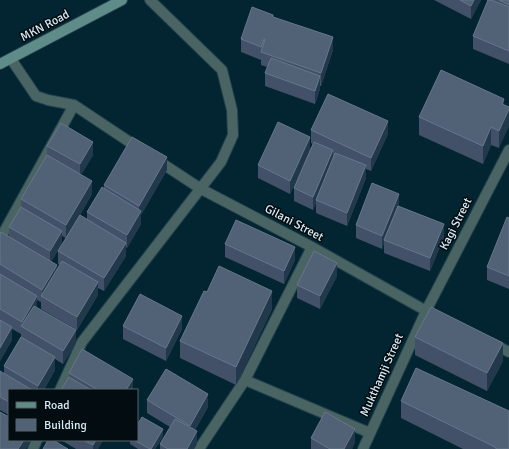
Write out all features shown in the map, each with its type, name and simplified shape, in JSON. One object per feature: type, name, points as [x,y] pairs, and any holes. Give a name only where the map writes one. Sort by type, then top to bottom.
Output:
[{"type":"street","name":"MKN Road","points":[[0,64],[122,0]]},
{"type":"street","points":[[60,389],[82,342],[202,189],[221,162],[233,135],[232,110],[222,70],[150,0]]},
{"type":"street","points":[[0,239],[74,105],[36,96],[11,59]]},
{"type":"street","name":"Gilani Street","points":[[74,105],[202,189],[446,321]]},
{"type":"street","name":"Kagi Street","points":[[426,311],[509,150]]},
{"type":"street","points":[[199,449],[245,380],[312,248]]},
{"type":"street","name":"Mukthamji Street","points":[[363,449],[426,311]]},
{"type":"street","points":[[481,339],[509,352]]},
{"type":"street","points":[[245,380],[370,433]]},
{"type":"building","points":[[460,0],[474,0],[471,6]]},
{"type":"building","points":[[488,0],[509,7],[509,51],[473,36]]},
{"type":"building","points":[[499,0],[509,0],[509,5]]},
{"type":"building","points":[[252,7],[273,15],[273,17],[333,37],[321,73],[261,52],[265,39],[261,47],[241,39]]},
{"type":"building","points":[[271,58],[320,76],[315,91],[265,73]]},
{"type":"building","points":[[441,70],[504,99],[502,104],[509,107],[499,131],[491,127],[483,146],[419,117]]},
{"type":"building","points":[[328,94],[388,121],[371,158],[311,130]]},
{"type":"building","points":[[278,122],[310,137],[290,181],[258,165]]},
{"type":"building","points":[[61,123],[93,142],[80,164],[47,146]]},
{"type":"building","points":[[132,137],[167,157],[139,206],[104,185]]},
{"type":"building","points":[[314,142],[333,150],[313,197],[294,188]]},
{"type":"building","points":[[335,153],[366,165],[347,213],[316,200]]},
{"type":"building","points":[[47,155],[92,181],[66,225],[21,199]]},
{"type":"building","points":[[372,183],[399,194],[382,236],[356,225]]},
{"type":"building","points":[[102,187],[141,211],[127,235],[87,212]]},
{"type":"building","points":[[398,206],[444,224],[430,258],[384,240]]},
{"type":"building","points":[[21,207],[62,231],[50,251],[9,227]]},
{"type":"building","points":[[80,215],[126,243],[104,278],[58,251]]},
{"type":"building","points":[[507,217],[509,218],[509,276],[487,267]]},
{"type":"building","points":[[236,220],[295,247],[284,271],[225,244]]},
{"type":"building","points":[[1,232],[57,265],[42,290],[0,264]]},
{"type":"building","points":[[314,251],[337,263],[320,296],[297,285]]},
{"type":"building","points":[[62,261],[98,282],[77,317],[41,296]]},
{"type":"building","points":[[219,266],[272,291],[236,367],[180,341],[204,291],[207,292]]},
{"type":"building","points":[[0,274],[37,296],[22,322],[0,309]]},
{"type":"building","points":[[140,294],[182,316],[166,348],[123,326]]},
{"type":"building","points":[[34,306],[76,330],[63,351],[21,326]]},
{"type":"building","points":[[431,307],[503,343],[487,373],[415,337]]},
{"type":"building","points":[[0,320],[12,327],[0,348]]},
{"type":"building","points":[[21,337],[55,357],[38,386],[4,366]]},
{"type":"building","points":[[82,349],[133,379],[127,389],[96,389],[69,373]]},
{"type":"building","points":[[416,368],[509,411],[509,449],[497,449],[401,401]]},
{"type":"building","points":[[166,369],[208,394],[190,426],[147,400]]},
{"type":"building","points":[[0,371],[30,389],[8,389],[8,401],[0,397]]},
{"type":"building","points":[[69,377],[89,389],[62,389]]},
{"type":"building","points":[[0,412],[8,416],[8,441],[23,441],[18,449],[0,449]]},
{"type":"building","points":[[325,412],[355,429],[344,449],[330,449],[311,438]]},
{"type":"building","points":[[142,417],[163,429],[151,449],[136,441],[138,441],[138,423]]},
{"type":"building","points":[[175,419],[197,431],[187,449],[168,449],[160,444]]},
{"type":"building","points":[[47,441],[55,441],[68,449],[43,449]]},
{"type":"building","points":[[85,441],[95,441],[93,445]]}]
